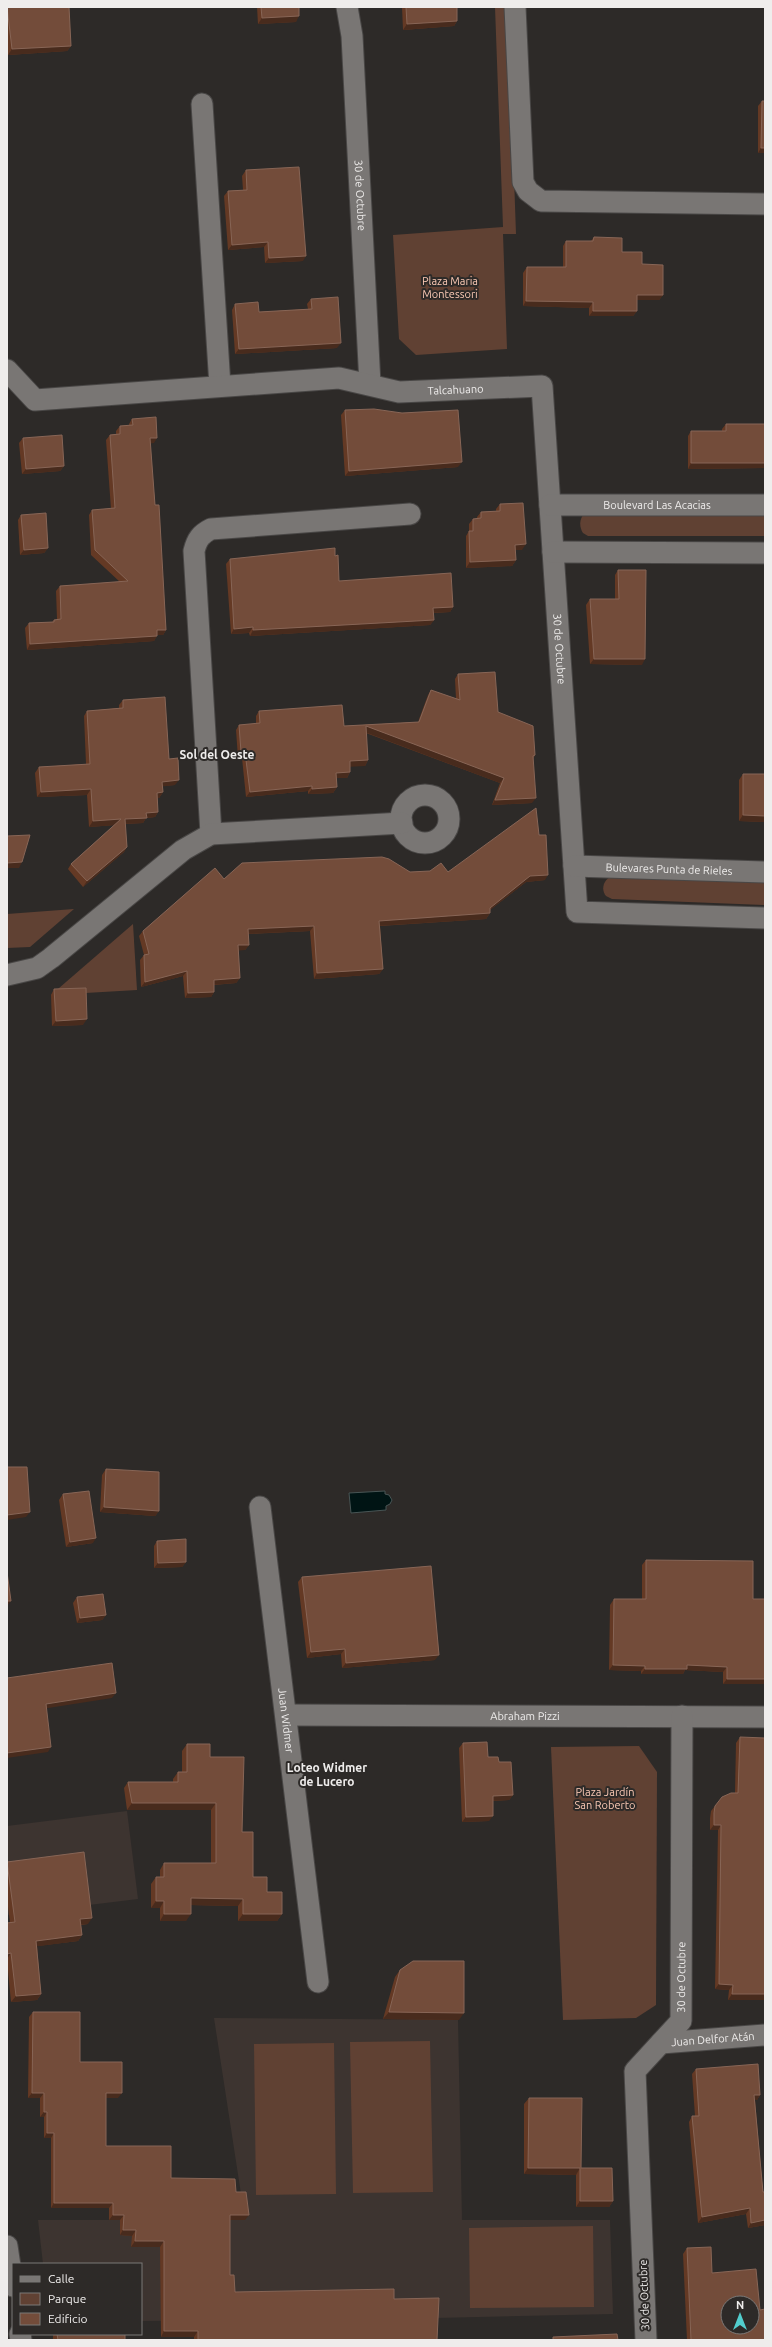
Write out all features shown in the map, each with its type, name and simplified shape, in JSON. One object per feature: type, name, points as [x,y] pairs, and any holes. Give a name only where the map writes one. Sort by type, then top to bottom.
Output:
[{"type":"street","name":"30 de Octubre","points":[[347,7],[352,36],[370,384]]},
{"type":"street","points":[[515,7],[523,182],[534,197],[541,201],[765,204]]},
{"type":"street","points":[[202,104],[220,386]]},
{"type":"street","name":"Talcahuano","points":[[7,370],[35,400],[339,378],[400,392],[542,386]]},
{"type":"street","name":"30 de Octubre","points":[[542,386],[577,912],[765,918]]},
{"type":"street","name":"Boulevard Las Acacias","points":[[550,505],[765,505]]},
{"type":"street","points":[[211,834],[194,551],[196,542],[202,534],[211,529],[410,514]]},
{"type":"street","points":[[553,552],[765,553]]},
{"type":"street","points":[[7,975],[37,968],[183,850],[211,834],[402,823]]},
{"type":"street","name":"Bulevares Punta de Rieles","points":[[574,866],[765,872]]},
{"type":"street","name":"Juan Widmer","points":[[260,1507],[318,1982]]},
{"type":"street","name":"Abraham Pizzi","points":[[286,1715],[765,1717]]},
{"type":"street","name":"30 de Octubre","points":[[646,2340],[635,2071],[680,2021],[682,1716]]},
{"type":"street","name":"Juan Delfor Atán","points":[[660,2043],[765,2035]]},
{"type":"street","points":[[7,2246],[12,2279]]},
{"type":"shaded area","points":[[385,1491],[385,1494],[389,1495],[392,1500],[390,1504],[386,1506],[386,1510],[351,1513],[349,1493]]},
{"type":"shaded area","points":[[127,1811],[138,1899],[7,1915],[7,1826]]},
{"type":"shaded area","points":[[214,2018],[458,2020],[462,2220],[610,2220],[613,2314],[435,2318],[142,2321],[142,2263],[43,2263],[38,2220],[245,2220]]},
{"type":"green space","name":"Plaza Maria Montessori","points":[[495,7],[508,7],[516,234],[503,234],[507,349],[416,355],[399,339],[393,235],[503,227]]},
{"type":"green space","points":[[585,513],[765,513],[765,536],[588,536],[583,533],[580,525],[582,517]]},
{"type":"green space","points":[[610,877],[765,881],[765,905],[612,899],[604,894],[603,888],[604,883]]},
{"type":"green space","points":[[74,909],[30,947],[7,948],[7,914]]},
{"type":"green space","points":[[133,924],[137,990],[51,995]]},
{"type":"green space","name":"Plaza Jardín San Roberto","points":[[639,1746],[657,1772],[656,2005],[636,2018],[563,2020],[551,1747]]},
{"type":"green space","points":[[430,2041],[433,2192],[353,2193],[350,2042]]},
{"type":"green space","points":[[334,2043],[336,2194],[256,2195],[254,2044]]},
{"type":"green space","points":[[593,2226],[594,2307],[470,2308],[469,2228]]},
{"type":"building","points":[[7,7],[69,7],[71,46],[12,49]]},
{"type":"building","points":[[261,7],[299,7],[299,16],[262,18]]},
{"type":"building","points":[[406,7],[457,7],[457,21],[407,24]]},
{"type":"building","points":[[762,101],[765,101],[765,148],[761,148]]},
{"type":"building","points":[[299,167],[306,256],[269,258],[268,242],[232,245],[228,191],[247,190],[246,170]]},
{"type":"building","points":[[594,237],[622,238],[622,252],[642,252],[642,264],[663,265],[663,295],[637,295],[637,311],[593,311],[593,302],[526,301],[527,267],[566,267],[566,241],[593,241]]},
{"type":"building","points":[[338,297],[341,343],[239,349],[235,304],[258,302],[259,312],[312,309],[311,299]]},
{"type":"building","points":[[374,409],[402,413],[458,410],[462,462],[349,471],[345,410]]},
{"type":"building","points":[[156,417],[157,438],[150,438],[155,505],[159,505],[166,630],[157,630],[157,636],[30,644],[29,623],[54,622],[54,620],[61,619],[60,586],[128,581],[95,550],[92,510],[115,508],[110,435],[120,434],[120,426],[133,425],[132,419]]},
{"type":"building","points":[[726,424],[765,424],[765,463],[691,463],[691,431],[726,431]]},
{"type":"building","points":[[62,435],[64,466],[26,469],[23,438]]},
{"type":"building","points":[[523,503],[526,544],[515,545],[516,560],[470,562],[469,531],[473,531],[473,519],[481,518],[481,512],[500,511],[500,504]]},
{"type":"building","points":[[46,513],[48,548],[24,550],[21,515]]},
{"type":"building","points":[[335,548],[335,556],[338,555],[339,581],[451,573],[453,607],[433,608],[434,620],[253,630],[253,627],[234,629],[230,559]]},
{"type":"building","points":[[618,570],[646,570],[645,659],[594,659],[590,599],[619,599]]},
{"type":"building","points":[[495,672],[498,712],[533,726],[535,755],[533,756],[536,798],[495,800],[504,778],[366,726],[368,760],[350,761],[350,772],[336,773],[337,787],[312,789],[312,786],[250,792],[245,752],[241,752],[239,725],[260,723],[259,711],[342,705],[344,726],[419,722],[431,690],[460,700],[458,674]]},
{"type":"building","points":[[165,697],[169,759],[178,758],[179,780],[162,782],[163,792],[157,793],[158,812],[146,813],[147,818],[125,819],[127,847],[87,881],[71,864],[121,819],[93,821],[91,789],[41,792],[39,767],[90,764],[87,711],[123,708],[123,700]]},
{"type":"building","points":[[743,774],[765,774],[765,816],[743,815]]},
{"type":"building","points":[[536,808],[539,835],[546,835],[548,875],[530,876],[490,908],[490,913],[379,921],[383,969],[317,973],[314,926],[248,929],[249,945],[238,945],[240,978],[214,980],[214,992],[188,993],[187,971],[145,982],[144,955],[149,954],[143,931],[215,868],[224,879],[242,863],[382,857],[389,859],[410,872],[430,871],[441,863],[448,872]]},
{"type":"building","points":[[30,835],[22,862],[7,863],[7,836]]},
{"type":"building","points":[[86,988],[87,1019],[56,1021],[54,989]]},
{"type":"building","points":[[7,1467],[27,1467],[30,1512],[7,1515]]},
{"type":"building","points":[[106,1469],[159,1472],[159,1511],[104,1507]]},
{"type":"building","points":[[89,1491],[96,1538],[70,1542],[63,1494]]},
{"type":"building","points":[[186,1539],[186,1562],[158,1563],[157,1541]]},
{"type":"building","points":[[646,1560],[753,1561],[753,1599],[765,1599],[765,1679],[727,1679],[727,1667],[687,1665],[687,1669],[645,1669],[645,1666],[613,1665],[614,1599],[646,1599]]},
{"type":"building","points":[[431,1566],[439,1655],[346,1663],[345,1649],[311,1652],[302,1577]]},
{"type":"building","points":[[7,1572],[11,1601],[7,1601]]},
{"type":"building","points":[[103,1594],[106,1615],[80,1618],[77,1597]]},
{"type":"building","points":[[112,1663],[116,1693],[46,1704],[51,1747],[7,1753],[7,1678]]},
{"type":"building","points":[[740,1737],[765,1738],[765,1994],[732,1994],[733,1985],[719,1984],[721,1825],[714,1825],[714,1813],[715,1806],[722,1797],[731,1793],[738,1793]]},
{"type":"building","points":[[487,1742],[488,1757],[498,1757],[499,1762],[511,1762],[513,1795],[493,1796],[493,1816],[466,1817],[463,1743]]},
{"type":"building","points":[[187,1744],[210,1744],[210,1757],[244,1757],[242,1832],[253,1832],[253,1877],[267,1877],[267,1892],[282,1892],[282,1914],[243,1914],[243,1899],[191,1898],[191,1914],[164,1914],[164,1901],[156,1901],[156,1877],[164,1877],[164,1863],[216,1863],[216,1803],[132,1803],[128,1782],[178,1782],[178,1772],[187,1772]]},
{"type":"building","points":[[84,1852],[92,1918],[80,1919],[82,1935],[36,1941],[41,1994],[16,1996],[11,1953],[7,1954],[7,1923],[15,1922],[7,1862]]},
{"type":"building","points":[[413,1961],[464,1961],[464,2013],[389,2012],[400,1970]]},
{"type":"building","points":[[33,2012],[80,2012],[80,2062],[122,2062],[122,2093],[106,2093],[106,2146],[171,2146],[171,2178],[235,2179],[236,2192],[246,2192],[249,2215],[230,2215],[230,2275],[234,2275],[235,2292],[394,2289],[394,2299],[439,2298],[437,2340],[198,2340],[198,2331],[164,2331],[164,2241],[135,2241],[136,2230],[123,2230],[124,2215],[113,2215],[113,2203],[54,2203],[54,2133],[47,2133],[47,2112],[44,2112],[44,2093],[32,2093]]},
{"type":"building","points":[[758,2064],[760,2095],[754,2095],[763,2192],[765,2192],[765,2220],[751,2223],[750,2208],[702,2217],[692,2116],[699,2116],[696,2069]]},
{"type":"building","points":[[529,2098],[582,2098],[581,2168],[612,2168],[613,2201],[580,2201],[580,2168],[528,2168]]},
{"type":"building","points":[[711,2247],[712,2273],[756,2269],[759,2295],[720,2295],[720,2335],[760,2335],[760,2310],[765,2309],[765,2340],[691,2340],[687,2248]]},
{"type":"building","points":[[617,2334],[618,2340],[553,2340],[553,2337]]},
{"type":"building","points":[[57,2335],[125,2335],[125,2340],[58,2340]]},
{"type":"district","name":"Sol del Oeste","points":[[217,755]]},
{"type":"district","name":"Loteo Widmer de Lucero","points":[[327,1775]]}]
